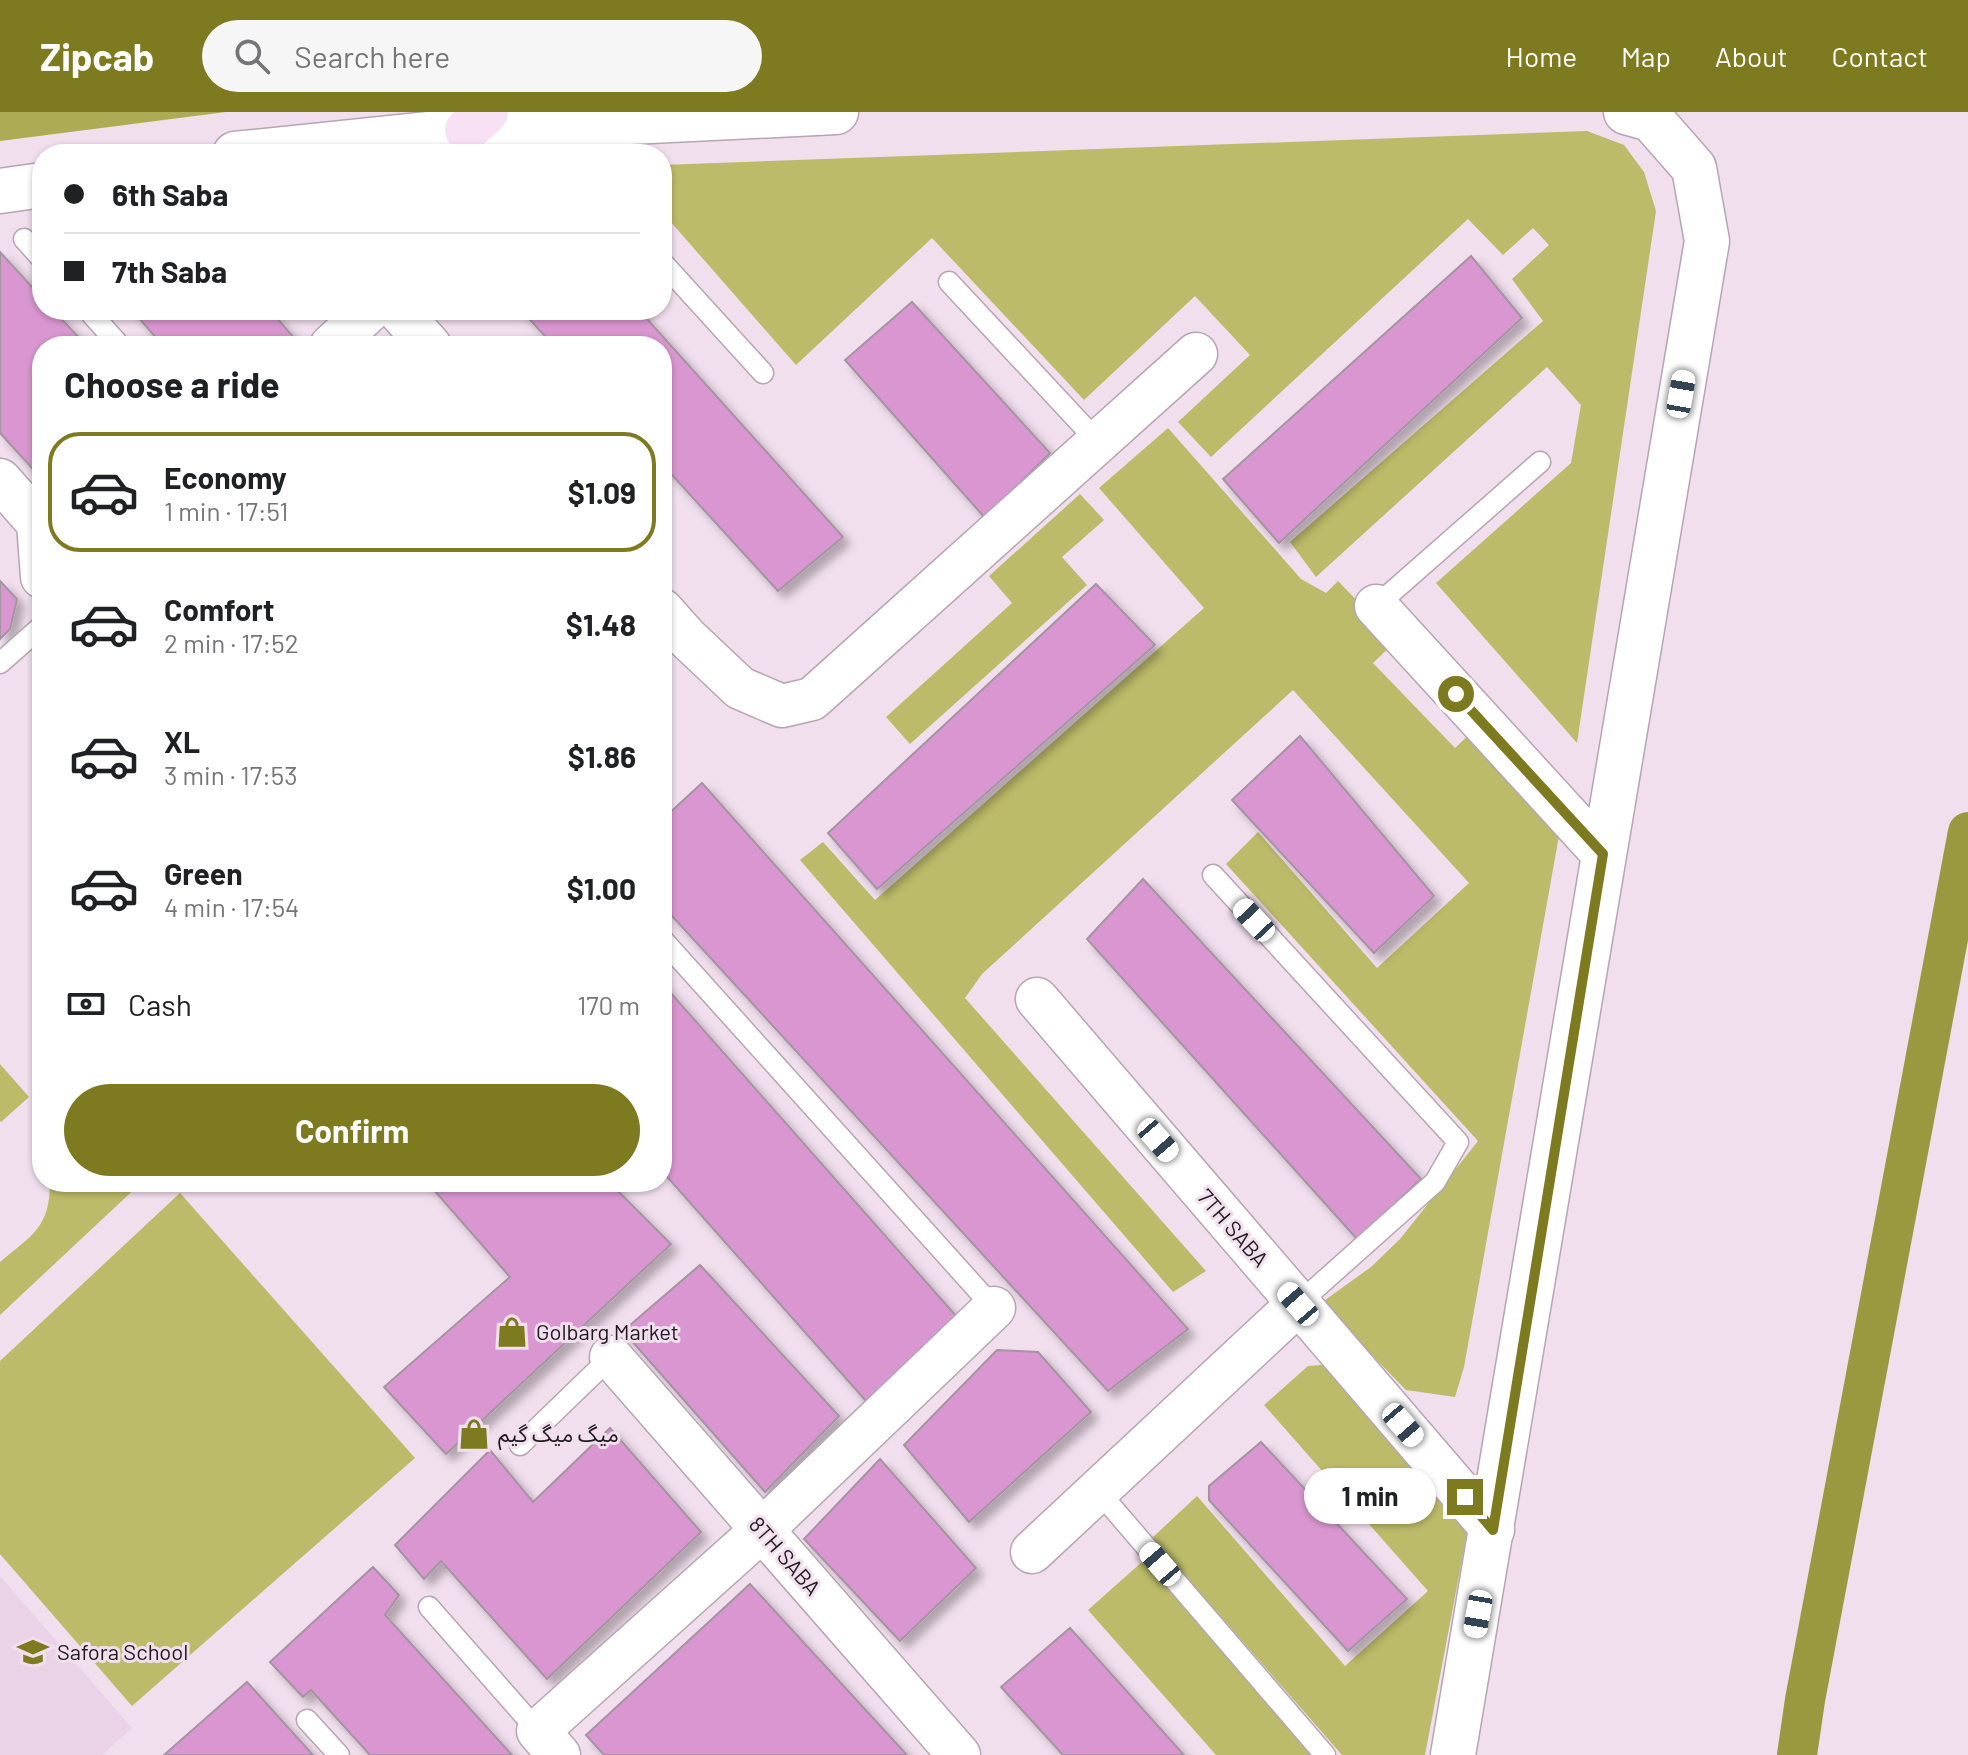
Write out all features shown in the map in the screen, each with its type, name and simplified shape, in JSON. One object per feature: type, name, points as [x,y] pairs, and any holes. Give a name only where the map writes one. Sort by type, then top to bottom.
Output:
[{"type":"street","points":[[314,144],[476,121],[836,112]]},
{"type":"street","points":[[1453,1755],[1707,241],[1694,168],[1651,119],[1626,112]]},
{"type":"street","points":[[0,191],[32,186]]},
{"type":"street","points":[[342,336],[359,320]]},
{"type":"street","points":[[407,320],[421,336]]},
{"type":"street","points":[[674,623],[740,688],[782,706],[812,699],[1196,354]]},
{"type":"street","points":[[0,480],[32,516]]},
{"type":"street","points":[[1376,606],[1603,854]]},
{"type":"street","name":"7TH SABA","points":[[1037,999],[1493,1530]]},
{"type":"street","points":[[1032,1552],[1298,1304]]},
{"type":"street","points":[[548,1743],[762,1530],[994,1308]]},
{"type":"street","name":"8TH SABA","points":[[611,1357],[959,1755]]},
{"type":"lane","points":[[24,239],[32,248]]},
{"type":"lane","points":[[672,273],[763,373]]},
{"type":"lane","points":[[949,282],[1098,442]]},
{"type":"lane","points":[[97,320],[111,336]]},
{"type":"lane","points":[[1376,606],[1540,462]]},
{"type":"lane","points":[[0,663],[32,635]]},
{"type":"lane","points":[[1213,875],[1458,1142],[1435,1182],[1298,1304]]},
{"type":"lane","points":[[672,950],[994,1308]]},
{"type":"lane","points":[[520,1445],[611,1357]]},
{"type":"lane","points":[[1099,1492],[1325,1755]]},
{"type":"lane","points":[[429,1607],[548,1743]]},
{"type":"lane","points":[[307,1720],[339,1755]]},
{"type":"shaded area","points":[[0,112],[226,112],[0,141]]},
{"type":"shaded area","points":[[1587,131],[1624,145],[1644,172],[1656,211],[1577,743],[1436,583],[1571,463],[1581,405],[1547,367],[1316,577],[1290,542],[1543,321],[1512,279],[1549,245],[1533,228],[1503,255],[1468,219],[1211,457],[1178,422],[1250,355],[1195,296],[1084,400],[932,238],[796,365],[672,223],[672,165]]},
{"type":"shaded area","points":[[1168,428],[1301,579],[1326,593],[1338,581],[1396,641],[1373,663],[1455,748],[1475,729],[1562,819],[1464,1367],[1455,1397],[1406,1390],[1321,1303],[1371,1267],[1400,1239],[1478,1141],[1226,864],[1258,832],[1377,968],[1469,883],[1293,690],[982,974],[965,998],[1206,1271],[1173,1292],[800,860],[823,842],[875,900],[1204,608],[1099,488]]},
{"type":"shaded area","points":[[1080,494],[1104,520],[1062,557],[1087,585],[910,744],[886,717],[1012,603],[989,576]]},
{"type":"shaded area","points":[[0,1064],[29,1097],[1,1122],[0,1121]]},
{"type":"shaded area","points":[[49,1192],[131,1192],[0,1315],[0,1262],[37,1229],[47,1210]]},
{"type":"shaded area","points":[[180,1193],[415,1458],[132,1706],[0,1554],[0,1361]]},
{"type":"shaded area","points":[[1335,1364],[1469,1523],[1425,1755],[1342,1755],[1152,1538],[1197,1496],[1345,1666],[1428,1591],[1264,1405],[1308,1366]]},
{"type":"shaded area","points":[[1143,1561],[1313,1755],[1216,1755],[1088,1610]]},
{"type":"shaded area","name":"Safora School","points":[[0,1576],[132,1728],[102,1755],[0,1755]]},
{"type":"building","points":[[0,252],[32,287],[32,320],[62,320],[78,336],[32,336],[32,468],[0,433]]},
{"type":"building","points":[[1471,256],[1522,318],[1279,543],[1223,479]]},
{"type":"building","points":[[912,302],[1050,453],[985,518],[845,360]]},
{"type":"building","points":[[141,320],[279,320],[292,336],[154,336]]},
{"type":"building","points":[[530,320],[648,320],[662,336],[545,336]]},
{"type":"building","points":[[672,347],[843,537],[778,591],[672,475]]},
{"type":"building","points":[[0,581],[17,599],[10,629],[0,639]]},
{"type":"building","points":[[1096,584],[1155,645],[877,889],[828,833]]},
{"type":"building","points":[[1300,736],[1434,896],[1374,953],[1232,800]]},
{"type":"building","points":[[702,783],[1188,1329],[1108,1391],[672,916],[672,811]]},
{"type":"building","points":[[1143,879],[1421,1179],[1357,1239],[1087,939]]},
{"type":"building","points":[[672,994],[957,1317],[866,1401],[672,1182]]},
{"type":"building","name":"Golbarg Market","points":[[436,1192],[619,1192],[671,1244],[446,1454],[384,1387],[510,1277]]},
{"type":"building","points":[[700,1265],[839,1416],[765,1492],[623,1331]]},
{"type":"building","points":[[997,1350],[1038,1352],[1091,1412],[969,1522],[904,1445]]},
{"type":"building","points":[[610,1428],[701,1532],[547,1679],[441,1561],[424,1579],[395,1545],[490,1450],[533,1502]]},
{"type":"building","points":[[1261,1442],[1407,1599],[1348,1651],[1209,1500],[1209,1486]]},
{"type":"building","points":[[880,1459],[976,1568],[900,1641],[804,1539]]},
{"type":"building","points":[[373,1567],[399,1595],[385,1615],[512,1755],[370,1755],[311,1690],[303,1697],[270,1662]]},
{"type":"building","points":[[750,1584],[907,1755],[604,1755],[586,1735]]},
{"type":"building","points":[[1070,1628],[1184,1755],[1063,1755],[1001,1687]]},
{"type":"building","points":[[247,1682],[313,1755],[164,1755]]},
{"type":"waterway","points":[[1797,1755],[1968,832]]},
{"type":"place","name":"Golbarg Market","points":[[512,1332]]},
{"type":"place","name":"میگ میگ گیم","points":[[474,1434]]},
{"type":"place","name":"Safora School","points":[[33,1652]]},
{"type":"route","points":[[1456,694],[1603,854],[1493,1530],[1465,1497]]}]
